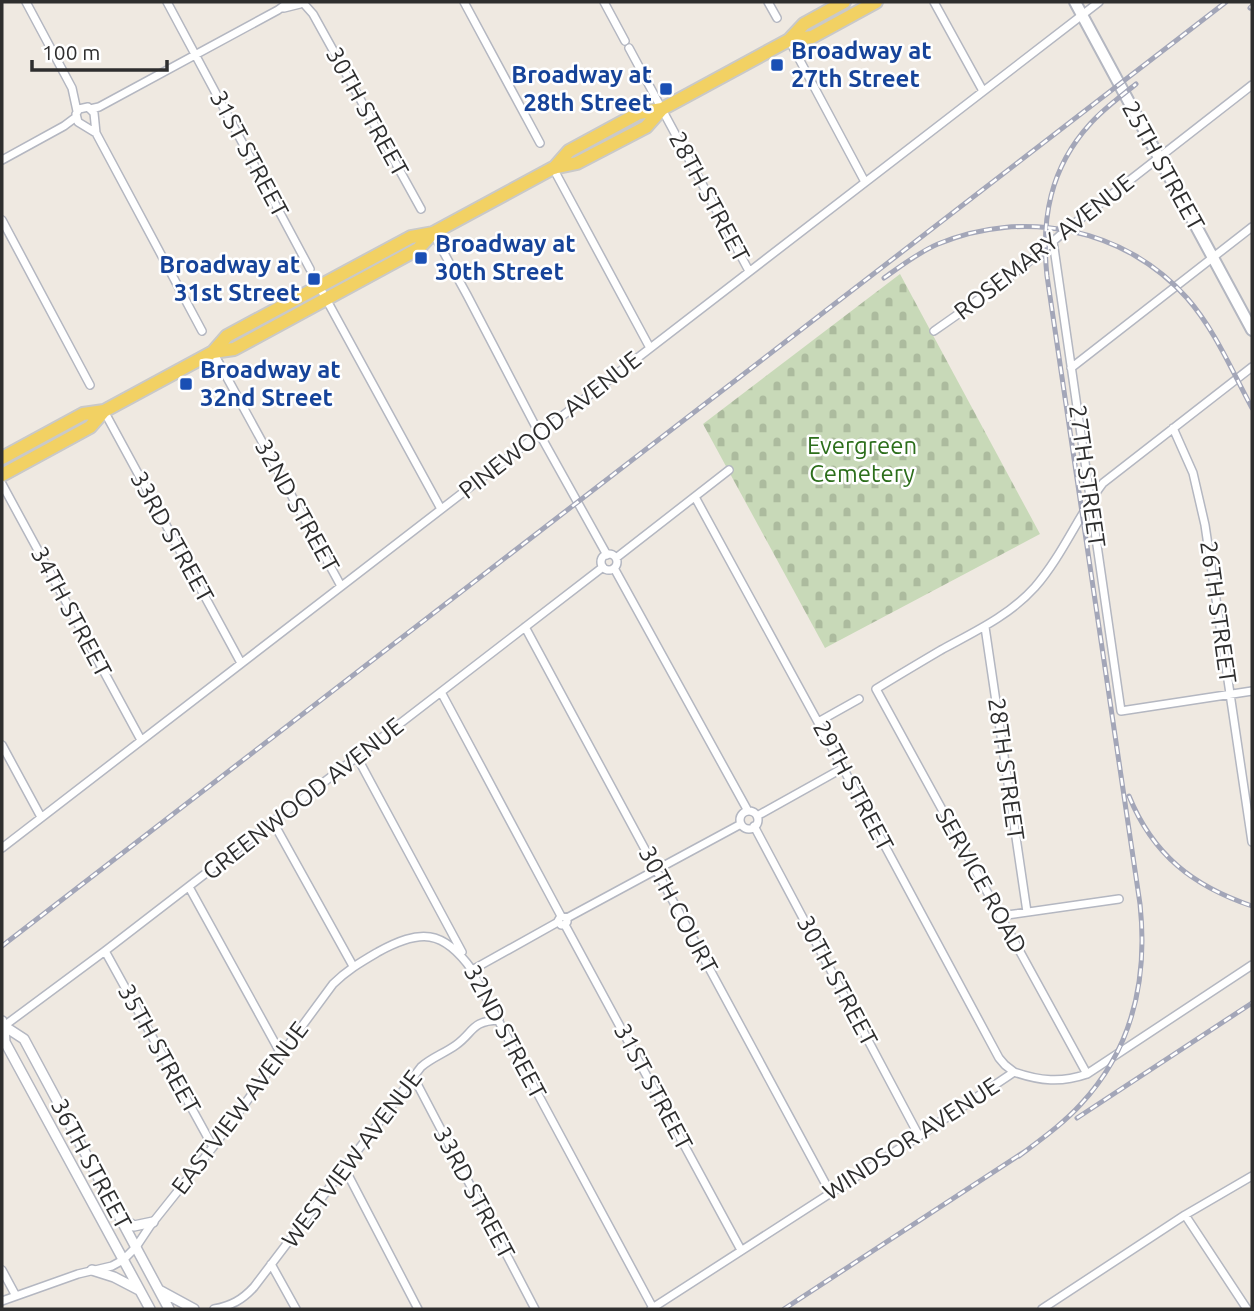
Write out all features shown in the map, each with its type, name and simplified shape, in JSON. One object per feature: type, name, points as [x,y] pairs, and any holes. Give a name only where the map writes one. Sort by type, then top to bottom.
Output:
[{"type":"main road","points":[[213,352],[227,336],[411,237],[433,233],[553,168],[578,163],[646,127],[662,109],[789,40],[804,24],[844,2]]},
{"type":"main road","points":[[789,40],[812,37],[876,2]]},
{"type":"main road","name":"25TH STREET","points":[[1075,2],[1252,330]]},
{"type":"main road","points":[[2,458],[83,414],[104,411],[213,352],[234,349],[418,249],[433,233]]},
{"type":"main road","points":[[2,475],[90,427],[104,411]]},
{"type":"street","points":[[26,2],[202,331]]},
{"type":"street","name":"31ST STREET","points":[[167,2],[310,269]]},
{"type":"street","points":[[2,160],[289,2]]},
{"type":"street","points":[[464,2],[540,143]]},
{"type":"street","name":"28TH STREET","points":[[604,2],[749,271]]},
{"type":"street","points":[[768,2],[777,18]]},
{"type":"street","points":[[934,2],[983,91]]},
{"type":"street","name":"PINEWOOD AVENUE","points":[[2,848],[1099,2]]},
{"type":"street","points":[[281,8],[306,3]]},
{"type":"street","name":"30TH STREET","points":[[306,3],[421,209]]},
{"type":"street","points":[[789,40],[865,182]]},
{"type":"street","name":"ROSEMARY AVENUE","points":[[934,331],[978,301],[1252,85]]},
{"type":"street","points":[[553,168],[650,348]]},
{"type":"street","points":[[2,220],[90,385]]},
{"type":"street","points":[[1071,369],[1252,227]]},
{"type":"street","points":[[433,233],[607,555]]},
{"type":"street","name":"27TH STREET","points":[[1054,241],[1121,711],[1231,695]]},
{"type":"street","points":[[319,286],[441,509]]},
{"type":"street","name":"32ND STREET","points":[[213,352],[341,586]]},
{"type":"street","points":[[985,626],[1012,608],[1034,587],[1048,570],[1103,483],[1252,367]]},
{"type":"street","name":"33RD STREET","points":[[104,411],[241,663]]},
{"type":"street","name":"26TH STREET","points":[[1174,428],[1193,473],[1207,535],[1252,842]]},
{"type":"street","points":[[616,558],[729,470]]},
{"type":"street","name":"34TH STREET","points":[[2,484],[141,740]]},
{"type":"street","name":"29TH STREET","points":[[695,497],[999,1058],[1014,1072]]},
{"type":"street","points":[[607,555],[616,558]]},
{"type":"street","points":[[607,555],[602,560],[603,567],[614,568]]},
{"type":"street","points":[[614,568],[617,565],[616,558]]},
{"type":"street","name":"GREENWOOD AVENUE","points":[[3,1025],[190,887],[603,567]]},
{"type":"street","points":[[614,568],[748,811],[757,816],[754,826],[747,828],[741,824]]},
{"type":"street","name":"28TH STREET","points":[[985,626],[1027,912]]},
{"type":"street","name":"SERVICE ROAD","points":[[985,626],[876,689],[1087,1074]]},
{"type":"street","name":"30TH COURT","points":[[525,627],[830,1192]]},
{"type":"street","points":[[1231,695],[1252,691]]},
{"type":"street","name":"31ST STREET","points":[[441,692],[741,1251]]},
{"type":"street","points":[[818,722],[859,699]]},
{"type":"street","points":[[2,745],[41,817]]},
{"type":"street","name":"32ND STREET","points":[[357,757],[652,1308]]},
{"type":"street","points":[[757,816],[844,768]]},
{"type":"street","points":[[741,824],[741,816],[748,811]]},
{"type":"street","points":[[273,822],[353,966]]},
{"type":"street","points":[[472,970],[741,824]]},
{"type":"street","name":"30TH STREET","points":[[754,826],[919,1136]]},
{"type":"street","points":[[190,887],[281,1054]]},
{"type":"street","points":[[1000,916],[1119,899]]},
{"type":"street","name":"EASTVIEW AVENUE","points":[[2,1301],[78,1274],[112,1266],[123,1260],[213,1147],[333,984],[353,966],[395,943],[423,937],[449,944],[460,953],[472,970]]},
{"type":"street","name":"35TH STREET","points":[[106,951],[213,1147]]},
{"type":"street","name":"WINDSOR AVENUE","points":[[652,1308],[1014,1072],[1053,1081],[1087,1074],[1252,965]]},
{"type":"street","name":"WESTVIEW AVENUE","points":[[214,1309],[231,1305],[254,1287],[413,1076],[426,1063],[457,1045],[478,1024],[499,1020]]},
{"type":"street","name":"36TH STREET","points":[[3,1025],[24,1039],[169,1309]]},
{"type":"street","name":"36TH STREET","points":[[3,1025],[5,1042],[150,1309]]},
{"type":"street","name":"33RD STREET","points":[[413,1076],[535,1309]]},
{"type":"street","points":[[345,1169],[418,1309]]},
{"type":"street","points":[[1042,1309],[1185,1215],[1252,1176]]},
{"type":"street","points":[[1185,1215],[1247,1309]]},
{"type":"street","points":[[121,1219],[134,1226],[153,1222]]},
{"type":"street","points":[[271,1265],[296,1309]]},
{"type":"street","points":[[2,1270],[16,1296]]},
{"type":"street","points":[[92,1270],[114,1277],[140,1291]]},
{"type":"street","points":[[159,1290],[194,1309]]},
{"type":"green space","name":"Evergreen Cemetery","points":[[900,274],[1040,534],[825,648],[703,424]]},
{"type":"railway","points":[[2,946],[1226,2]]},
{"type":"railway","points":[[1019,1156],[1074,1111],[1099,1082],[1125,1036],[1139,985],[1142,932],[1140,904],[1045,255],[1051,195],[1066,158],[1076,141],[1095,119],[1136,84]]},
{"type":"railway","points":[[884,278],[938,244],[971,233],[1004,227],[1072,231],[1104,241],[1134,255],[1162,274],[1187,298],[1215,337],[1252,408]]},
{"type":"railway","points":[[1129,796],[1150,835],[1177,866],[1211,889],[1252,906]]},
{"type":"railway","points":[[1077,1118],[1252,1003]]},
{"type":"railway","points":[[784,1309],[1027,1150]]},
{"type":"place","name":"Broadway at 27th Street","points":[[777,65]]},
{"type":"place","name":"Broadway at 28th Street","points":[[666,89]]},
{"type":"place","name":"Broadway at 30th Street","points":[[421,258]]},
{"type":"place","name":"Broadway at 31st Street","points":[[314,279]]},
{"type":"place","name":"Broadway at 32nd Street","points":[[186,384]]}]
